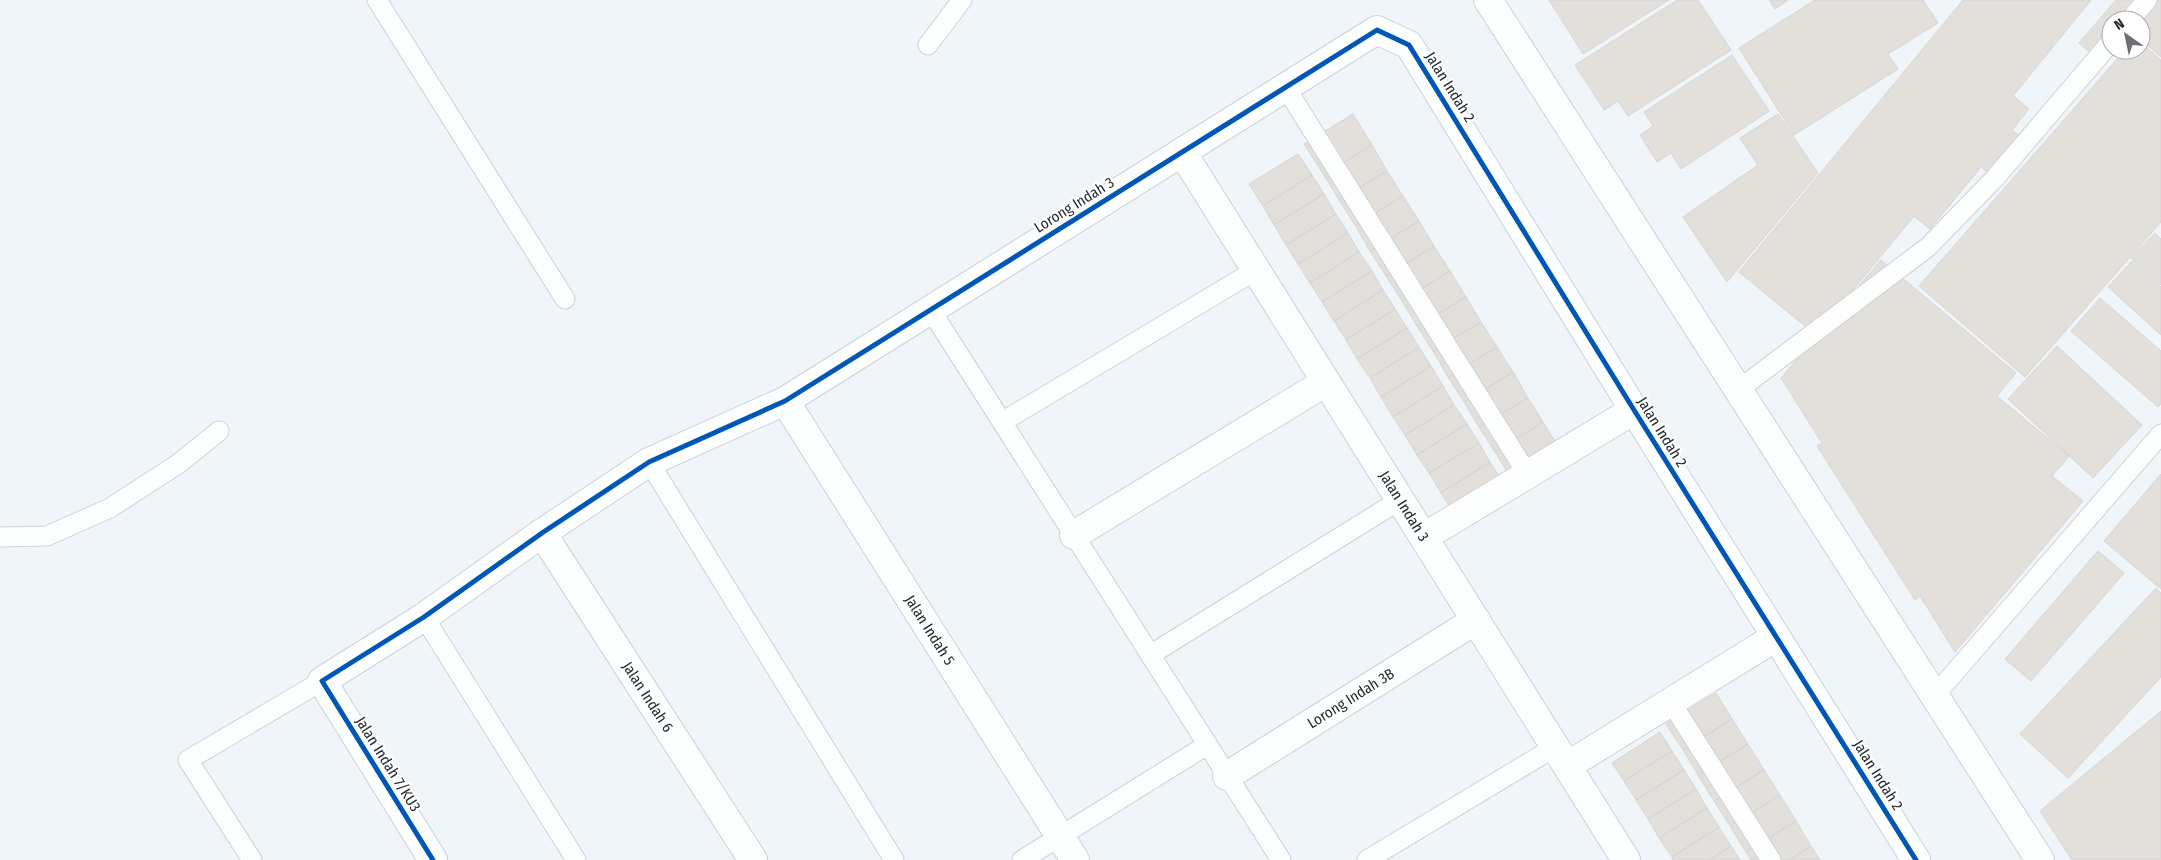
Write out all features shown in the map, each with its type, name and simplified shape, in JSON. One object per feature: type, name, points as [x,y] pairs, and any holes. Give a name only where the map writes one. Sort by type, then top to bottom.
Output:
[{"type":"street","points":[[1490,0],[2040,860]]},
{"type":"street","name":"Lorong Indah 3","points":[[322,681],[424,617],[542,533],[649,462],[785,401],[1377,30]]},
{"type":"street","name":"Jalan Indah 2","points":[[1377,30],[1409,45],[1634,410],[1916,860]]},
{"type":"street","name":"Jalan Indah 3","points":[[1182,152],[1476,620],[1622,859]]},
{"type":"street","points":[[1074,535],[1326,382]]},
{"type":"street","name":"Jalan Indah 5","points":[[785,401],[1075,860]]},
{"type":"street","points":[[1424,538],[1634,410]]},
{"type":"street","name":"Jalan Indah 6","points":[[542,533],[753,860]]},
{"type":"street","name":"Lorong Indah 3B","points":[[1227,776],[1476,620]]},
{"type":"street","points":[[1561,757],[1671,702],[1776,637]]},
{"type":"street","name":"Jalan Indah 7/KU3","points":[[322,681],[433,860]]},
{"type":"lane","points":[[377,0],[565,299]]},
{"type":"lane","points":[[928,45],[962,0]]},
{"type":"lane","points":[[2138,10],[2147,0]]},
{"type":"lane","points":[[1738,390],[1928,247],[1995,178],[2101,54]]},
{"type":"lane","points":[[1286,88],[1528,476]]},
{"type":"lane","points":[[1002,422],[1256,270]]},
{"type":"lane","points":[[930,310],[1281,860]]},
{"type":"lane","points":[[0,537],[47,536],[110,508],[178,464],[219,431]]},
{"type":"lane","points":[[1935,695],[2161,434]]},
{"type":"lane","points":[[649,462],[894,860]]},
{"type":"lane","points":[[1150,655],[1400,500]]},
{"type":"lane","points":[[424,617],[576,860]]},
{"type":"lane","points":[[252,860],[188,760],[322,681]]},
{"type":"lane","points":[[1671,702],[1771,860]]},
{"type":"lane","points":[[1022,860],[1207,745]]},
{"type":"lane","points":[[1367,860],[1561,757]]},
{"type":"building","points":[[1549,0],[1669,0],[1583,54]]},
{"type":"building","points":[[1677,0],[1698,0],[1731,50],[1628,116],[1618,101],[1604,110],[1575,65]]},
{"type":"building","points":[[1769,0],[1788,0],[1775,9]]},
{"type":"building","points":[[1815,0],[1923,0],[1938,23],[1888,54],[1898,69],[1794,135],[1739,48]]},
{"type":"building","points":[[1963,0],[2091,0],[2013,96],[2029,109],[2012,130],[2021,137],[1991,175],[1981,167],[1930,229],[1914,216],[1816,335],[1739,272]]},
{"type":"building","points":[[2116,0],[2161,0],[2161,57],[2151,48],[2151,10],[2107,10]]},
{"type":"building","points":[[2101,17],[2101,60],[2106,60],[2104,64],[2079,43]]},
{"type":"building","points":[[2151,52],[2161,60],[2161,222],[2025,377],[1919,286],[2116,60],[2151,60]]},
{"type":"building","points":[[1732,55],[1769,111],[1681,169],[1671,153],[1657,162],[1640,135],[1653,126],[1644,112]]},
{"type":"building","points":[[1353,114],[1372,145],[1324,175],[1304,144]]},
{"type":"building","points":[[1778,114],[1818,173],[1727,282],[1683,217],[1758,165],[1740,138]]},
{"type":"building","points":[[1372,145],[1387,171],[1339,200],[1324,175]]},
{"type":"building","points":[[1298,154],[1312,175],[1263,206],[1249,184]]},
{"type":"building","points":[[1387,171],[1403,196],[1355,225],[1339,200]]},
{"type":"building","points":[[1312,175],[1324,194],[1274,225],[1263,206]]},
{"type":"building","points":[[1324,194],[1336,214],[1286,245],[1274,225]]},
{"type":"building","points":[[1403,196],[1419,221],[1370,251],[1355,225]]},
{"type":"building","points":[[1336,214],[1348,233],[1298,264],[1286,245]]},
{"type":"building","points":[[1419,221],[1434,246],[1386,276],[1370,251]]},
{"type":"building","points":[[1348,233],[1359,252],[1310,283],[1298,264]]},
{"type":"building","points":[[2155,233],[2161,239],[2161,285],[2131,258]]},
{"type":"building","points":[[1434,246],[1450,271],[1402,301],[1386,276]]},
{"type":"building","points":[[1359,252],[1372,271],[1322,302],[1310,283]]},
{"type":"building","points":[[1881,260],[2016,373],[1997,396],[2069,456],[2052,476],[2083,501],[1955,652],[1920,596],[1915,600],[1817,446],[1822,443],[1781,378]]},
{"type":"building","points":[[2132,261],[2161,287],[2161,335],[2108,287]]},
{"type":"building","points":[[1372,271],[1383,290],[1334,321],[1322,302]]},
{"type":"building","points":[[1450,271],[1466,297],[1417,326],[1402,301]]},
{"type":"building","points":[[1383,290],[1395,309],[1346,340],[1334,321]]},
{"type":"building","points":[[1466,297],[1481,322],[1433,351],[1417,326]]},
{"type":"building","points":[[2100,298],[2161,351],[2161,404],[2158,407],[2071,331]]},
{"type":"building","points":[[1395,309],[1407,328],[1357,359],[1346,340]]},
{"type":"building","points":[[1481,322],[1497,347],[1448,377],[1433,351]]},
{"type":"building","points":[[1407,328],[1419,347],[1370,378],[1357,359]]},
{"type":"building","points":[[2057,346],[2142,425],[2093,478],[2008,399]]},
{"type":"building","points":[[1419,347],[1431,366],[1381,397],[1370,378]]},
{"type":"building","points":[[1497,347],[1513,372],[1464,402],[1448,377]]},
{"type":"building","points":[[1431,366],[1443,386],[1393,417],[1381,397]]},
{"type":"building","points":[[1513,372],[1528,398],[1479,427],[1464,402]]},
{"type":"building","points":[[1443,386],[1454,405],[1405,435],[1393,417]]},
{"type":"building","points":[[1528,398],[1543,422],[1495,452],[1479,427]]},
{"type":"building","points":[[1454,405],[1467,424],[1417,455],[1405,435]]},
{"type":"building","points":[[1543,422],[1559,448],[1511,478],[1495,452]]},
{"type":"building","points":[[1467,424],[1479,443],[1429,473],[1417,455]]},
{"type":"building","points":[[1479,443],[1490,462],[1441,493],[1429,473]]},
{"type":"building","points":[[1490,462],[1502,481],[1453,512],[1441,493]]},
{"type":"building","points":[[2161,474],[2161,589],[2104,541]]},
{"type":"building","points":[[2098,551],[2124,573],[2031,681],[2005,659]]},
{"type":"building","points":[[2156,588],[2161,593],[2161,677],[2068,778],[2020,734]]},
{"type":"building","points":[[1716,693],[1732,719],[1683,750],[1666,724]]},
{"type":"building","points":[[2161,711],[2161,860],[2072,860],[2040,811]]},
{"type":"building","points":[[1732,719],[1748,744],[1698,775],[1683,750]]},
{"type":"building","points":[[1660,732],[1672,751],[1624,781],[1612,763]]},
{"type":"building","points":[[1748,744],[1764,770],[1714,801],[1698,775]]},
{"type":"building","points":[[1672,751],[1684,770],[1636,800],[1624,781]]},
{"type":"building","points":[[1684,770],[1696,789],[1648,819],[1636,800]]},
{"type":"building","points":[[1764,770],[1780,795],[1730,826],[1714,801]]},
{"type":"building","points":[[1696,789],[1707,808],[1659,838],[1648,819]]},
{"type":"building","points":[[1780,795],[1796,821],[1746,852],[1730,826]]},
{"type":"building","points":[[1707,808],[1719,827],[1672,857],[1659,838]]},
{"type":"building","points":[[1796,821],[1811,846],[1789,860],[1751,860],[1746,852]]},
{"type":"building","points":[[1719,827],[1731,846],[1709,860],[1673,860],[1672,857]]},
{"type":"building","points":[[1731,846],[1740,860],[1709,860]]},
{"type":"building","points":[[1811,846],[1820,860],[1789,860]]},
{"type":"cycle path","points":[[433,860],[322,681],[424,617],[542,533],[649,462],[785,401],[1377,30],[1409,45],[1634,410],[1916,860]]}]
